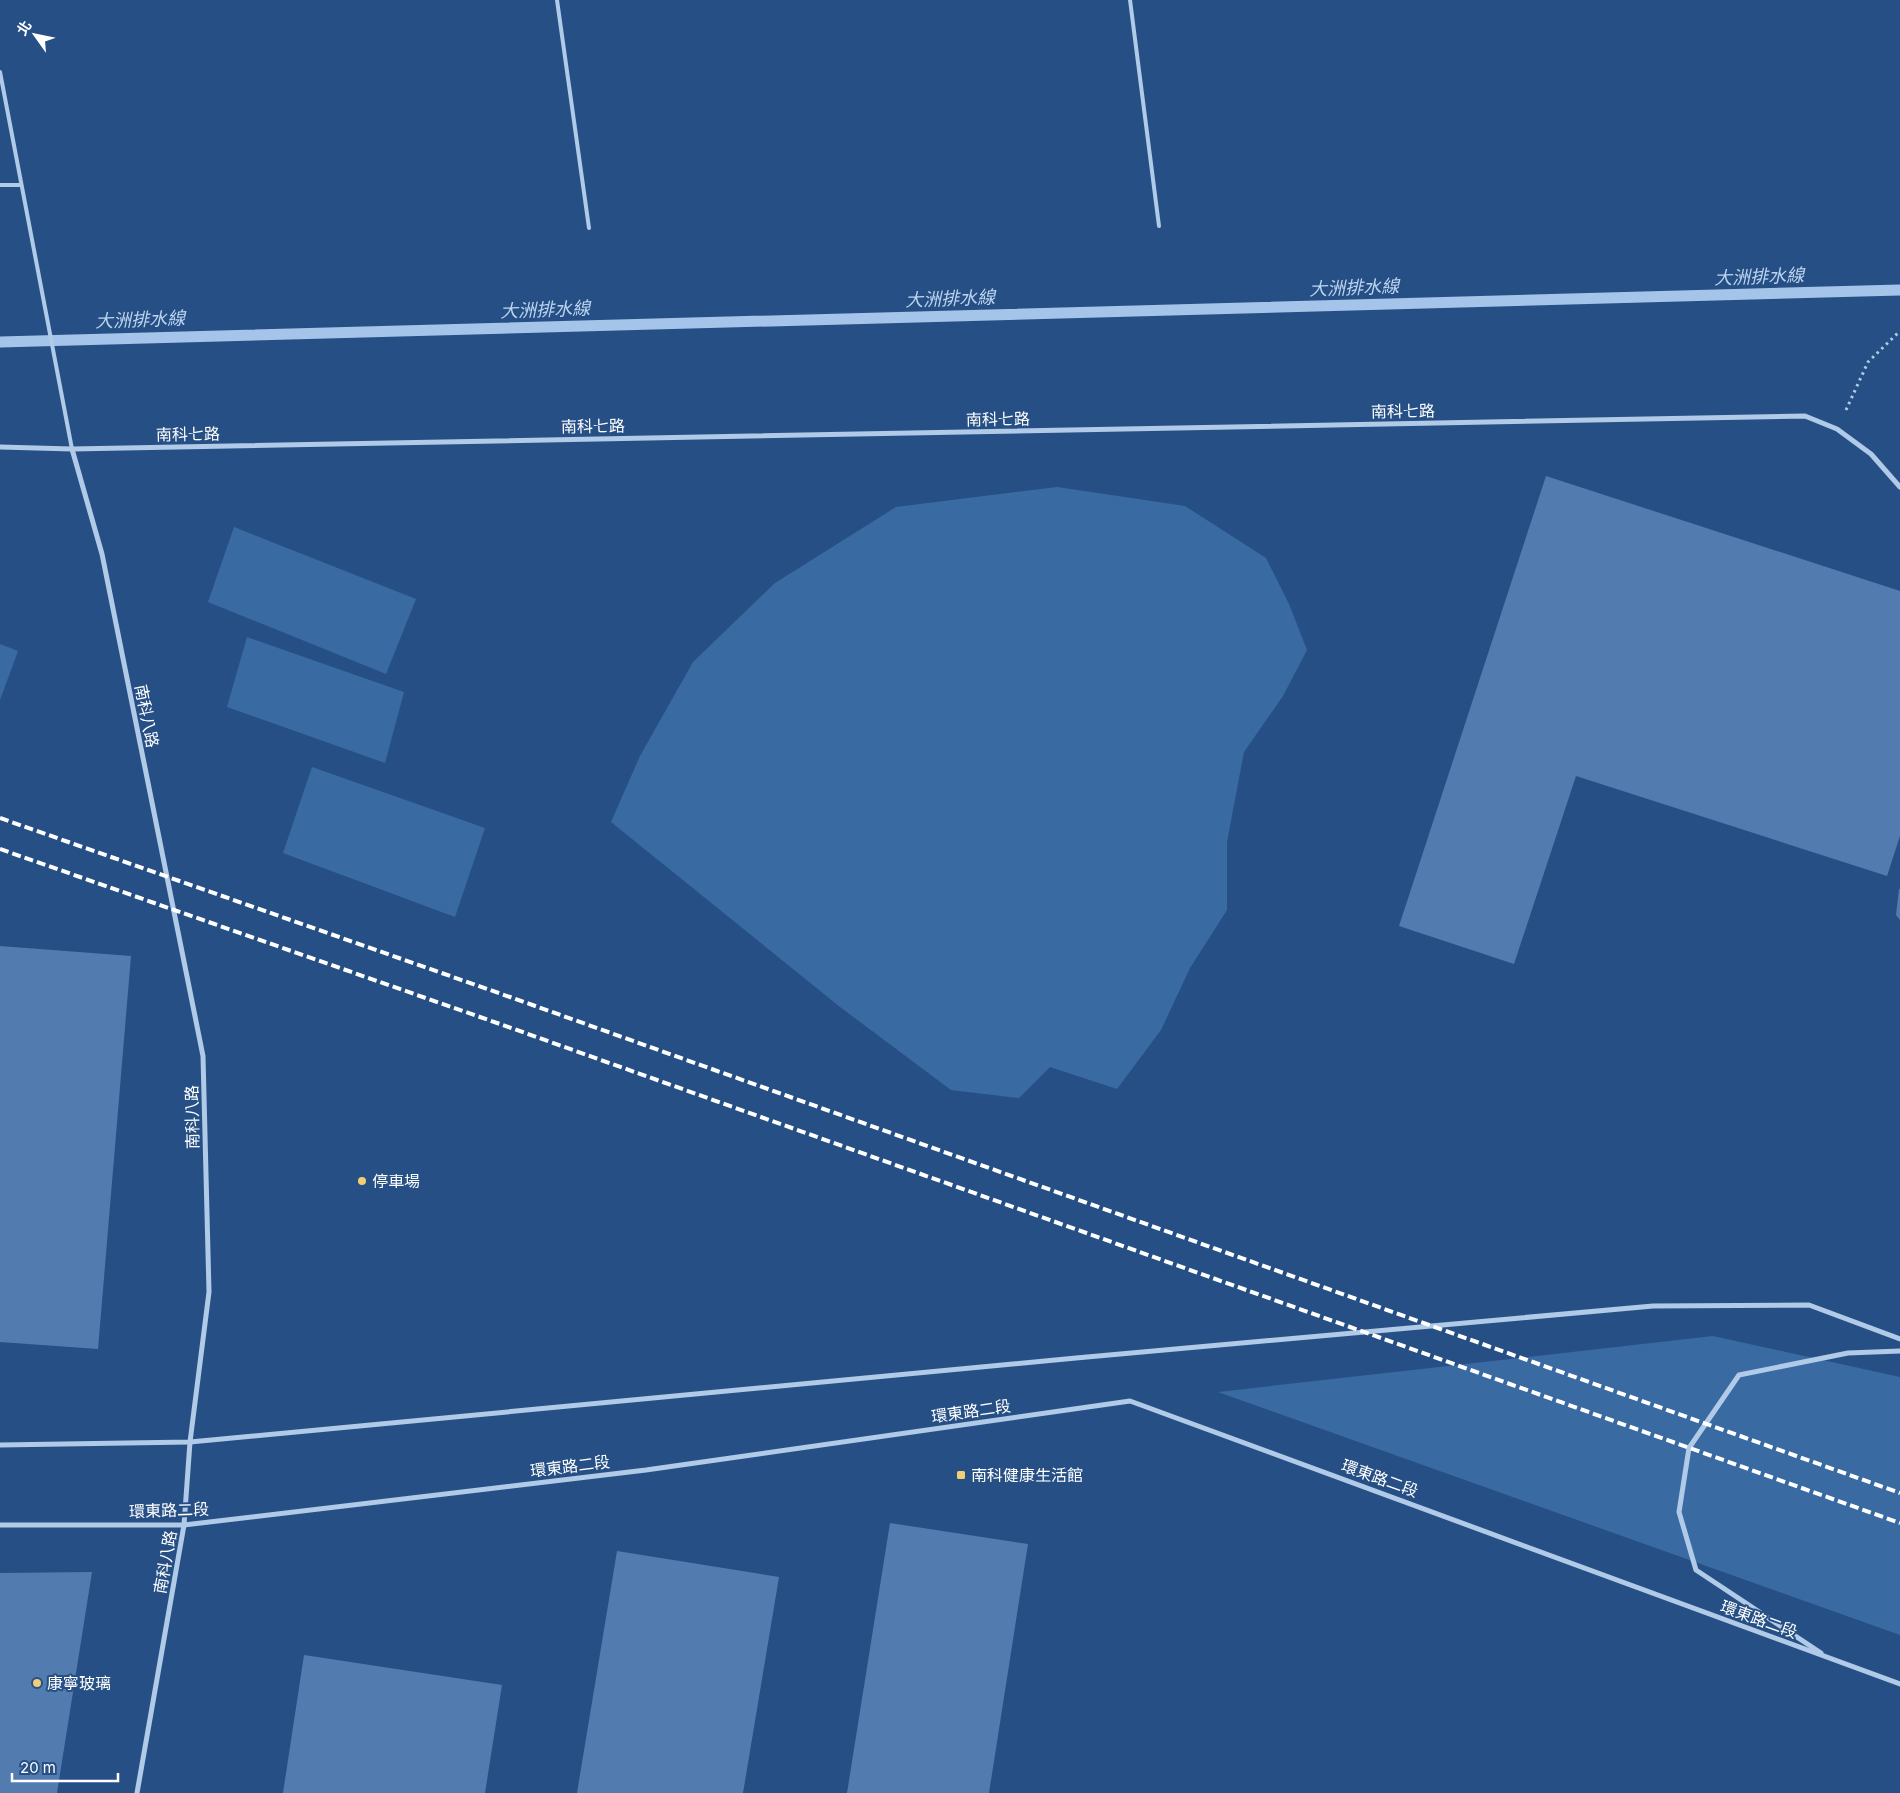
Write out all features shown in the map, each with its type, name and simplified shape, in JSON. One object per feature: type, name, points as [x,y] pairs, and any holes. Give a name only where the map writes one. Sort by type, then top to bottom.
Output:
[{"type":"street","name":"南科七路","points":[[0,448],[72,449],[1805,416],[1837,428],[1871,454],[1900,487]]},
{"type":"street","name":"南科八路","points":[[72,449],[102,554],[203,1056],[209,1292],[190,1442],[184,1525],[137,1793]]},
{"type":"street","points":[[0,1445],[190,1442],[1653,1306],[1809,1305],[1900,1339]]},
{"type":"street","points":[[1830,1659],[1696,1570],[1679,1512],[1689,1448],[1739,1375],[1848,1353],[1900,1351]]},
{"type":"street","name":"環東路二段","points":[[0,1525],[184,1525],[646,1470],[1130,1400],[1900,1684]]},
{"type":"lane","points":[[557,0],[589,228]]},
{"type":"lane","points":[[1130,0],[1159,226]]},
{"type":"lane","points":[[0,72],[72,449]]},
{"type":"lane","points":[[0,185],[21,184]]},
{"type":"path","points":[[1837,428],[1868,362],[1900,331]]},
{"type":"shaded area","points":[[1057,487],[1185,506],[1266,558],[1289,604],[1307,650],[1283,696],[1244,752],[1227,842],[1227,910],[1190,968],[1161,1030],[1117,1089],[1050,1067],[1019,1098],[951,1090],[840,1007],[611,822],[640,756],[693,662],[775,583],[896,507]]},
{"type":"shaded area","points":[[234,527],[416,599],[386,674],[208,602]]},
{"type":"shaded area","points":[[247,637],[404,692],[385,763],[227,707]]},
{"type":"shaded area","points":[[0,644],[18,651],[0,700]]},
{"type":"shaded area","points":[[312,767],[485,828],[455,917],[283,853]]},
{"type":"shaded area","points":[[1713,1336],[1900,1377],[1900,1635],[1218,1392]]},
{"type":"building","points":[[1546,476],[1900,591],[1900,836],[1887,876],[1576,776],[1514,964],[1399,926]]},
{"type":"building","points":[[1900,889],[1900,920],[1896,915]]},
{"type":"building","points":[[0,946],[131,956],[98,1349],[0,1342]]},
{"type":"building","points":[[890,1523],[1028,1544],[989,1793],[847,1793]]},
{"type":"building","points":[[617,1551],[779,1577],[743,1793],[577,1793]]},
{"type":"building","name":"康寧玻璃","points":[[92,1572],[57,1793],[0,1793],[0,1573]]},
{"type":"building","points":[[304,1655],[502,1685],[485,1793],[283,1793]]},
{"type":"waterway","name":"大洲排水線","points":[[0,342],[1900,290]]},
{"type":"railway","points":[[0,818],[510,997],[1900,1493]]},
{"type":"railway","points":[[0,849],[500,1024],[1900,1523]]},
{"type":"place","name":"停車場","points":[[362,1181]]},
{"type":"place","name":"南科健康生活館","points":[[961,1475]]},
{"type":"place","name":"康寧玻璃","points":[[37,1683]]}]
